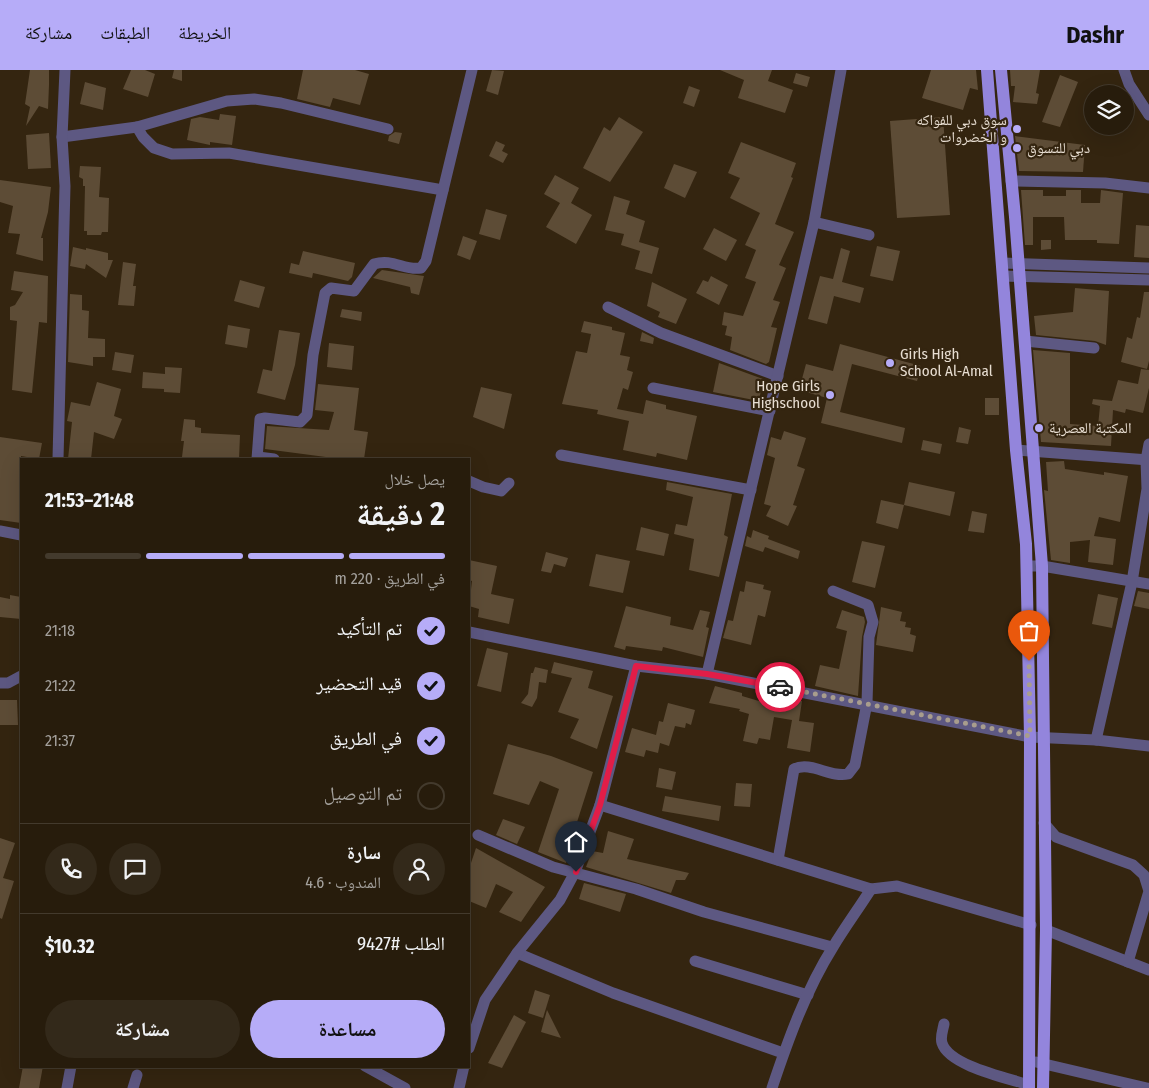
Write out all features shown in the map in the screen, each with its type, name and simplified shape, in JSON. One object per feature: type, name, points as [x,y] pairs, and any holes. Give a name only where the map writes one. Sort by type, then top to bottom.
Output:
[{"type":"main road","points":[[987,70],[1016,450],[1027,566],[1036,737],[1044,823],[1046,930],[1043,1088]]},
{"type":"main road","points":[[1001,70],[1020,276],[1042,566],[1031,925],[1029,1087]]},
{"type":"street","points":[[58,458],[65,196],[62,137],[65,70]]},
{"type":"street","points":[[257,458],[260,419],[300,422],[307,415],[313,355],[325,293],[331,288],[354,291],[374,264],[382,262],[415,269],[421,268],[428,253],[472,70]]},
{"type":"street","points":[[707,674],[814,222],[841,70]]},
{"type":"street","points":[[1124,70],[1129,84],[1149,115]]},
{"type":"street","points":[[62,137],[137,127],[227,101],[254,99],[281,103],[388,129]]},
{"type":"street","points":[[137,127],[143,137],[154,148],[172,154],[229,153],[444,190]]},
{"type":"street","points":[[1012,181],[1104,183],[1149,188]]},
{"type":"street","points":[[814,222],[869,235]]},
{"type":"street","points":[[1002,263],[1018,262],[1149,268]]},
{"type":"street","points":[[1003,276],[1149,280]]},
{"type":"street","points":[[608,307],[661,333],[778,376]]},
{"type":"street","points":[[1025,341],[1094,348]]},
{"type":"street","points":[[653,388],[770,411]]},
{"type":"street","points":[[1096,740],[1132,582],[1147,489],[1149,444]]},
{"type":"street","points":[[1016,450],[1148,460]]},
{"type":"street","points":[[561,455],[752,490]]},
{"type":"street","points":[[470,481],[500,491],[509,483]]},
{"type":"street","points":[[0,531],[20,536]]},
{"type":"street","points":[[1027,566],[1042,566],[1149,584]]},
{"type":"street","points":[[778,860],[794,769],[806,767],[839,776],[848,774],[855,765],[866,703],[869,638],[873,622],[868,605],[833,591]]},
{"type":"street","points":[[470,632],[636,666],[707,674],[1036,737],[1096,740],[1149,746]]},
{"type":"street","points":[[470,1045],[485,1000],[517,953],[560,900],[576,872],[600,805],[636,666]]},
{"type":"street","points":[[0,683],[8,683],[20,677]]},
{"type":"street","points":[[600,805],[871,889],[896,886],[1031,925]]},
{"type":"street","points":[[1044,823],[1056,837],[1133,865],[1144,876],[1148,891],[1128,962]]},
{"type":"street","points":[[478,835],[553,867],[576,872],[704,912],[832,947]]},
{"type":"street","points":[[772,1088],[784,1052],[808,995],[832,947],[871,889]]},
{"type":"street","points":[[1046,930],[1149,970]]},
{"type":"street","points":[[517,953],[613,993],[784,1052]]},
{"type":"street","points":[[695,961],[808,995]]},
{"type":"street","points":[[944,1024],[942,1044],[948,1053],[965,1064],[1029,1087]]},
{"type":"street","points":[[1030,1061],[1116,1085],[1147,1088]]},
{"type":"street","points":[[67,1088],[71,1068]]},
{"type":"street","points":[[369,1068],[404,1088]]},
{"type":"street","points":[[459,1088],[464,1068]]},
{"type":"street","points":[[133,1088],[137,1075]]},
{"type":"building","points":[[30,70],[49,70],[48,109],[39,106],[26,126],[30,107],[25,104]]},
{"type":"building","points":[[131,70],[145,70],[155,74],[148,97],[123,89]]},
{"type":"building","points":[[174,70],[182,70],[182,81],[172,78]]},
{"type":"building","points":[[303,70],[355,70],[369,74],[360,105],[333,98],[330,107],[297,99]]},
{"type":"building","points":[[492,70],[504,71],[498,95],[486,91]]},
{"type":"building","points":[[720,70],[772,70],[768,81],[793,90],[785,113],[738,98],[744,80]]},
{"type":"building","points":[[931,70],[976,70],[978,90],[970,88],[963,110],[922,98]]},
{"type":"building","points":[[1010,70],[1040,70],[1036,93],[1039,94],[1037,104],[1013,102],[1015,86],[1011,86]]},
{"type":"building","points":[[796,73],[810,77],[807,87],[793,83]]},
{"type":"building","points":[[1060,75],[1078,82],[1060,127],[1042,122]]},
{"type":"building","points":[[85,82],[106,88],[103,110],[80,104]]},
{"type":"building","points":[[689,86],[700,90],[694,107],[683,103]]},
{"type":"building","points":[[220,114],[236,116],[232,145],[210,142],[210,145],[187,140],[191,119],[200,117],[219,120]]},
{"type":"building","points":[[619,117],[643,132],[610,182],[583,168],[604,127],[610,131]]},
{"type":"building","points":[[943,117],[950,215],[897,218],[890,121]]},
{"type":"building","points":[[395,132],[402,133],[399,144],[388,141],[389,136]]},
{"type":"building","points":[[49,133],[51,168],[28,169],[26,135]]},
{"type":"building","points":[[1015,136],[1085,145],[1083,172],[1019,171]]},
{"type":"building","points":[[496,141],[505,145],[502,151],[508,154],[503,163],[489,156]]},
{"type":"building","points":[[741,142],[796,163],[791,177],[793,178],[775,224],[794,232],[779,265],[786,268],[773,300],[780,302],[771,327],[777,328],[769,362],[766,364],[730,350],[732,337],[725,335],[727,326],[722,325],[724,312],[743,316],[756,282],[745,278],[756,250],[745,245],[760,213],[730,198],[740,178],[728,173]]},
{"type":"building","points":[[674,164],[697,172],[685,198],[664,188]]},
{"type":"building","points":[[80,166],[101,167],[99,197],[109,198],[108,232],[102,232],[101,235],[87,235],[87,231],[84,231],[85,186],[83,186],[83,179],[79,177]]},
{"type":"building","points":[[555,175],[579,188],[571,203],[592,215],[576,244],[546,227],[560,203],[544,194]]},
{"type":"building","points":[[0,180],[51,187],[48,212],[41,238],[43,238],[43,261],[16,254],[20,234],[8,233],[13,206],[0,202]]},
{"type":"building","points":[[1021,190],[1043,190],[1043,196],[1066,196],[1066,190],[1081,190],[1081,203],[1100,203],[1101,190],[1123,193],[1119,244],[1097,243],[1097,240],[1065,240],[1064,217],[1033,217],[1033,245],[1025,245]]},
{"type":"building","points":[[614,196],[630,201],[626,214],[645,221],[639,242],[659,248],[652,274],[635,269],[640,251],[621,245],[624,234],[605,230]]},
{"type":"building","points":[[486,209],[507,215],[500,240],[479,234]]},
{"type":"building","points":[[1136,225],[1149,226],[1149,258],[1134,257]]},
{"type":"building","points":[[714,228],[737,240],[726,261],[703,249]]},
{"type":"building","points":[[463,236],[477,241],[470,260],[457,255]]},
{"type":"building","points":[[1041,240],[1051,240],[1051,249],[1041,250]]},
{"type":"building","points":[[877,246],[900,251],[893,281],[870,276]]},
{"type":"building","points":[[73,247],[108,253],[108,260],[113,260],[106,278],[86,264],[85,269],[70,266]]},
{"type":"building","points":[[841,248],[850,251],[842,282],[864,288],[860,303],[834,296],[827,324],[808,319],[820,276],[833,279]]},
{"type":"building","points":[[303,251],[355,263],[352,277],[348,281],[313,273],[312,278],[289,273],[291,263],[299,265]]},
{"type":"building","points":[[123,262],[136,264],[133,286],[136,286],[134,306],[118,305]]},
{"type":"building","points":[[382,270],[424,276],[419,295],[411,293],[410,287],[373,278]]},
{"type":"building","points":[[14,271],[48,276],[47,323],[39,322],[32,393],[12,390],[17,321],[10,320],[10,307],[15,305],[23,292],[11,290]]},
{"type":"building","points":[[711,276],[728,285],[719,305],[696,293],[703,280],[708,282]]},
{"type":"building","points":[[240,280],[265,287],[259,308],[234,301]]},
{"type":"building","points":[[652,282],[687,299],[676,324],[658,317],[660,312],[647,306]]},
{"type":"building","points":[[1075,288],[1109,291],[1106,345],[1095,341],[1036,335],[1034,316],[1073,312]]},
{"type":"building","points":[[1144,292],[1149,292],[1149,361],[1147,369],[1121,362],[1127,337],[1132,339],[1137,317],[1140,318]]},
{"type":"building","points":[[70,294],[82,295],[82,310],[89,311],[88,338],[105,339],[105,357],[93,357],[93,366],[68,362]]},
{"type":"building","points":[[342,309],[362,312],[361,321],[340,317]]},
{"type":"building","points":[[584,321],[612,327],[612,330],[625,333],[620,355],[630,357],[627,370],[633,372],[628,390],[623,388],[617,409],[643,414],[646,400],[666,405],[666,409],[697,416],[687,460],[657,453],[656,457],[623,450],[629,421],[597,414],[598,410],[562,404],[576,351],[587,353],[591,334],[581,332]]},
{"type":"building","points":[[228,325],[250,329],[247,348],[225,344]]},
{"type":"building","points":[[279,330],[300,333],[295,365],[285,400],[257,393],[263,369],[272,371]]},
{"type":"building","points":[[642,332],[654,338],[653,344],[640,341]]},
{"type":"building","points":[[329,343],[354,346],[352,370],[327,367]]},
{"type":"building","name":"Hope Girls Highschool","points":[[840,344],[921,366],[917,381],[852,364],[840,412],[905,428],[902,443],[821,423],[827,398],[799,390],[806,364],[833,371]]},
{"type":"building","points":[[1033,350],[1070,353],[1070,424],[1098,426],[1100,406],[1092,404],[1093,399],[1112,401],[1118,380],[1138,384],[1141,369],[1149,370],[1149,388],[1143,413],[1126,409],[1125,413],[1113,410],[1111,446],[1041,442]]},
{"type":"building","points":[[115,352],[134,355],[131,373],[112,370]]},
{"type":"building","points":[[719,363],[763,379],[759,401],[713,392]]},
{"type":"building","points":[[165,367],[182,368],[180,393],[164,392],[164,389],[142,388],[143,372],[165,374]]},
{"type":"building","points":[[97,382],[121,389],[114,416],[122,419],[114,439],[94,432],[91,458],[68,458],[72,422],[67,421],[71,402],[90,406]]},
{"type":"building","points":[[318,384],[359,388],[354,430],[368,432],[364,458],[333,458],[265,449],[267,426],[329,430],[334,412],[315,410]]},
{"type":"building","points":[[481,387],[512,394],[504,429],[473,417]]},
{"type":"building","points":[[985,398],[999,398],[999,415],[985,415]]},
{"type":"building","points":[[184,419],[195,420],[195,427],[201,428],[201,433],[240,435],[239,458],[182,457],[184,441],[181,441]]},
{"type":"building","points":[[959,427],[971,430],[968,444],[956,442]]},
{"type":"building","points":[[784,431],[806,438],[797,466],[805,469],[793,505],[797,506],[788,526],[766,516],[771,506],[764,504],[775,458],[767,455],[771,437],[781,440]]},
{"type":"building","points":[[0,437],[42,443],[39,458],[21,456],[20,458],[20,523],[0,520]]},
{"type":"building","points":[[923,440],[942,444],[940,454],[921,450]]},
{"type":"building","points":[[1064,461],[1065,469],[1104,475],[1104,472],[1128,476],[1120,522],[1099,517],[1094,536],[1116,539],[1113,565],[1088,562],[1090,540],[1070,542],[1070,563],[1051,560],[1044,490],[1048,491],[1046,462]]},
{"type":"building","points":[[667,482],[732,494],[724,535],[728,537],[719,577],[689,570],[694,539],[674,534],[676,524],[687,526],[693,497],[666,490]]},
{"type":"building","points":[[909,482],[955,492],[950,516],[904,505]]},
{"type":"building","points":[[881,500],[904,505],[898,529],[876,523]]},
{"type":"building","points":[[972,511],[987,514],[984,533],[968,531]]},
{"type":"building","points":[[641,527],[669,534],[664,556],[636,550]]},
{"type":"building","points":[[753,530],[769,536],[768,539],[800,551],[798,559],[765,547],[763,552],[745,546],[747,536],[751,538]]},
{"type":"building","points":[[862,541],[885,546],[875,588],[852,582]]},
{"type":"building","points":[[546,552],[568,558],[565,567],[554,564],[551,573],[541,571]]},
{"type":"building","points":[[596,554],[630,561],[623,593],[589,586]]},
{"type":"building","points":[[470,560],[497,566],[491,594],[514,599],[509,624],[478,617],[479,609],[470,606]]},
{"type":"building","points":[[746,581],[764,585],[763,589],[771,591],[765,617],[758,615],[751,645],[723,638],[728,620],[733,621],[740,591],[744,592]]},
{"type":"building","points":[[1138,591],[1149,593],[1149,609],[1134,606]]},
{"type":"building","points":[[1098,594],[1118,598],[1112,628],[1092,624]]},
{"type":"building","points":[[10,595],[20,597],[20,619],[0,617],[0,597],[10,599]]},
{"type":"building","points":[[626,606],[671,617],[670,625],[693,630],[700,610],[710,612],[706,627],[709,628],[703,657],[663,647],[662,651],[626,646],[625,650],[614,647]]},
{"type":"building","points":[[881,607],[902,612],[900,621],[906,622],[905,627],[911,628],[910,634],[916,636],[913,652],[876,645]]},
{"type":"building","points":[[842,610],[864,617],[865,622],[862,637],[858,696],[815,686],[820,665],[839,669],[847,631],[836,628]]},
{"type":"building","points":[[487,648],[508,653],[501,692],[477,686]]},
{"type":"building","points":[[554,662],[593,671],[588,688],[613,696],[597,749],[570,738],[579,719],[558,712],[572,678],[551,673]]},
{"type":"building","points":[[535,667],[548,670],[546,683],[539,682],[537,698],[532,707],[521,703],[528,694],[531,673],[533,673]]},
{"type":"building","points":[[715,686],[742,693],[742,696],[779,707],[780,697],[802,701],[799,721],[814,723],[810,752],[787,748],[792,720],[774,717],[770,740],[759,738],[757,744],[743,741],[749,714],[739,711],[740,709],[709,703]]},
{"type":"building","points":[[0,700],[17,700],[18,725],[0,725]]},
{"type":"building","points":[[668,703],[695,710],[691,725],[686,723],[685,728],[675,726],[669,746],[660,743],[658,753],[646,750],[644,757],[625,752],[632,728],[656,735],[659,721],[663,722]]},
{"type":"building","points":[[508,744],[551,756],[593,772],[571,841],[574,842],[566,863],[538,852],[559,789],[540,781],[529,805],[493,794]]},
{"type":"building","points":[[659,768],[676,772],[672,790],[656,787]]},
{"type":"building","points":[[736,783],[752,784],[750,807],[734,806]]},
{"type":"building","points":[[665,796],[721,806],[719,821],[662,811]]},
{"type":"building","points":[[503,819],[525,827],[517,844],[496,835]]},
{"type":"building","points":[[608,831],[634,839],[627,859],[689,873],[685,880],[676,880],[671,893],[586,867],[592,851],[603,853]]},
{"type":"building","points":[[0,838],[15,843],[3,878],[14,881],[2,919],[0,918]]},
{"type":"building","points":[[476,848],[545,887],[521,922],[499,912],[513,892],[496,884],[486,908],[470,901],[470,866]]},
{"type":"building","points":[[584,883],[626,894],[620,912],[579,899]]},
{"type":"building","points":[[535,990],[550,995],[543,1018],[528,1013]]},
{"type":"building","points":[[547,1010],[561,1038],[541,1032]]},
{"type":"building","points":[[514,1015],[526,1022],[502,1068],[488,1063]]},
{"type":"building","points":[[23,1068],[43,1068],[39,1088],[19,1088]]},
{"type":"way so far","points":[[780,687],[1030,736],[1029,661]]},
{"type":"place","name":"سوق دبي للفواكه و الخضروات","points":[[1017,129]]},
{"type":"place","name":"دبي للتسوق","points":[[1017,148]]},
{"type":"place","name":"Girls High School Al-Amal","points":[[890,363]]},
{"type":"place","name":"Hope Girls Highschool","points":[[830,395]]},
{"type":"place","name":"المكتبة العصرية","points":[[1039,428]]},
{"type":"route","points":[[576,872],[600,805],[636,666],[707,674],[780,687]]}]
